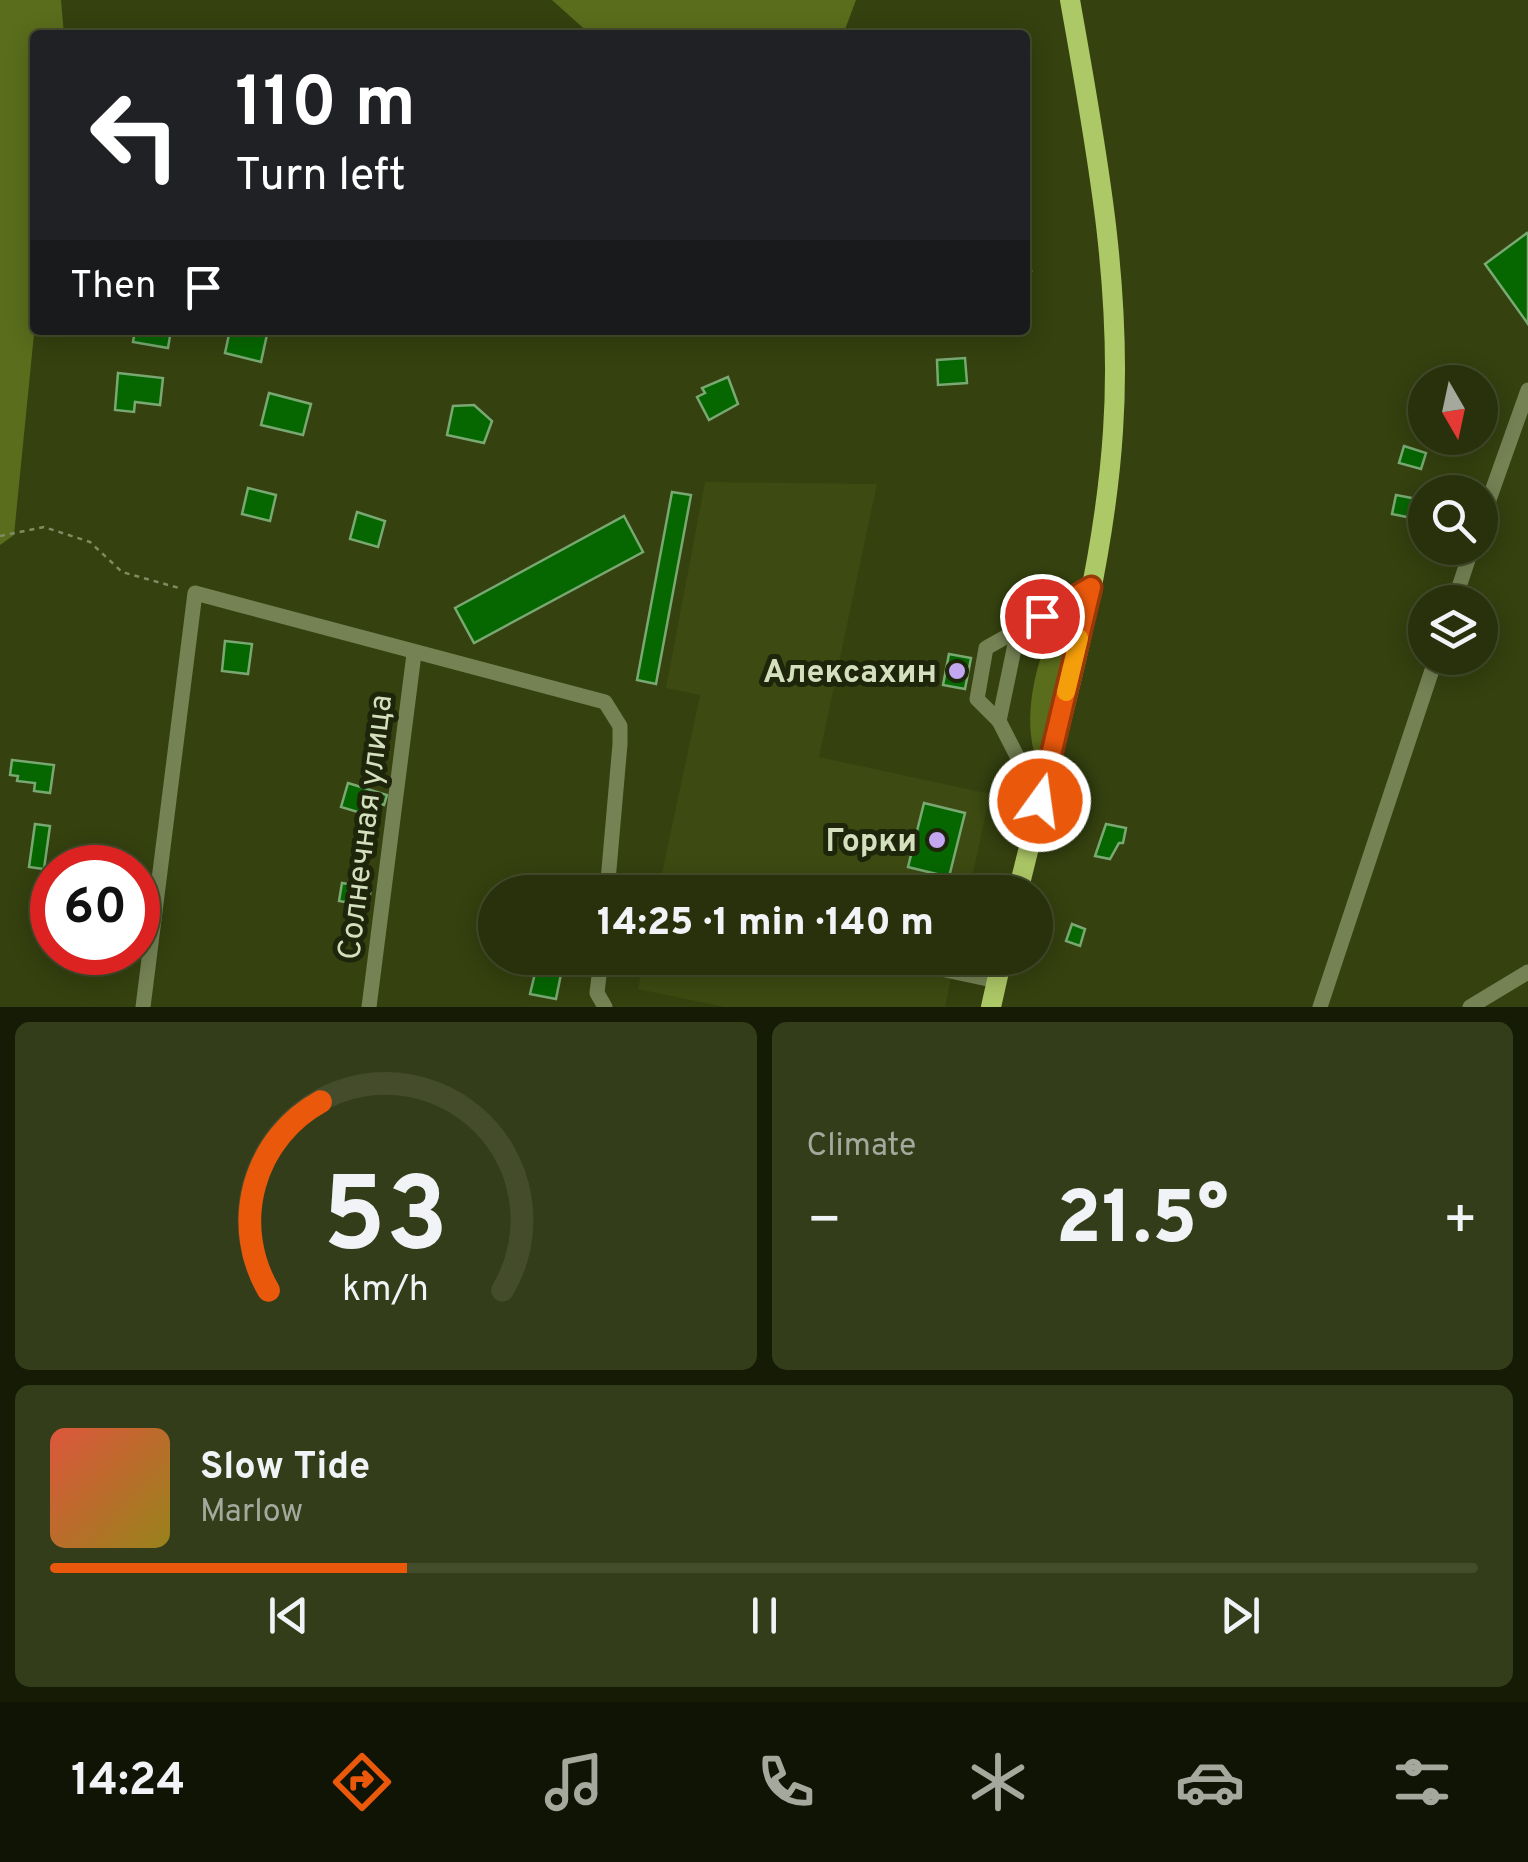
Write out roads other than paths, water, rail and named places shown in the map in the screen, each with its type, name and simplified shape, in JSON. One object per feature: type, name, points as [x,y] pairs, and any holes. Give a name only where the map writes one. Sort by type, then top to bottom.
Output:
[{"type":"main road","points":[[1022,875],[1091,587],[1114,430],[1112,294],[1104,198],[1070,0]]},
{"type":"main road","points":[[990,1007],[998,975]]},
{"type":"street","points":[[1498,475],[1528,390]]},
{"type":"street","points":[[1040,801],[1000,721],[977,699],[986,648],[1091,587]]},
{"type":"street","points":[[143,1007],[195,592],[414,654],[605,702],[620,726],[608,875]]},
{"type":"street","points":[[1000,721],[1018,630]]},
{"type":"street","name":"Солнечная улица","points":[[369,1007],[414,654]]},
{"type":"street","points":[[1320,1007],[1430,675]]},
{"type":"street","points":[[1470,1007],[1528,972]]},
{"type":"street","points":[[600,975],[598,993],[605,1007]]},
{"type":"street","points":[[969,975],[997,981]]},
{"type":"place","name":"Алексахин","points":[[957,671]]},
{"type":"place","name":"Горки","points":[[937,840]]}]
